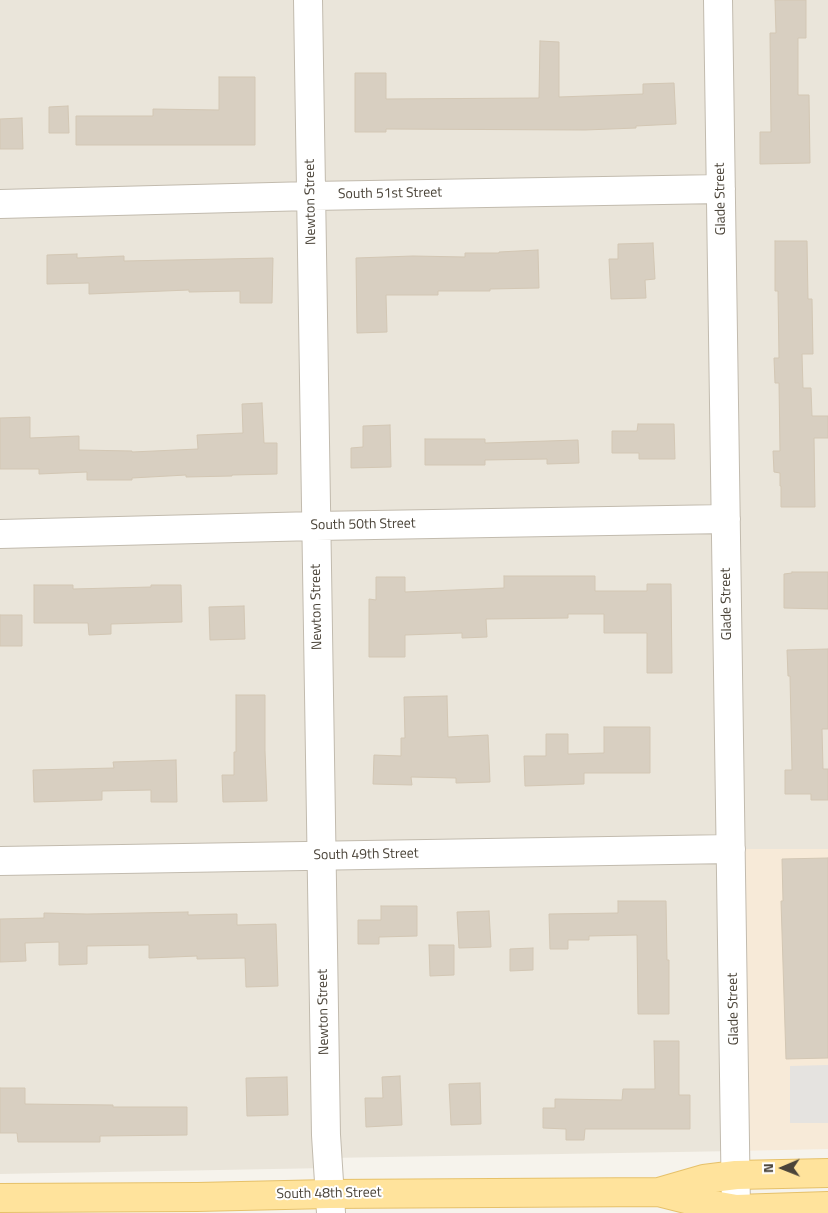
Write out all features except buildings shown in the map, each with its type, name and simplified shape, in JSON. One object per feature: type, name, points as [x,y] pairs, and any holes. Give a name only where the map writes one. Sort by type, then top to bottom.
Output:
[{"type":"main road","name":"South 48th Street","points":[[0,1198],[197,1197],[330,1204],[658,1192],[704,1180],[736,1175],[828,1173]]},
{"type":"main road","name":"South 48th Street","points":[[658,1192],[702,1203],[736,1208],[828,1206]]},
{"type":"street","name":"Newton Street","points":[[308,0],[326,1135],[330,1204]]},
{"type":"street","name":"Glade Street","points":[[718,0],[736,1208]]},
{"type":"street","name":"South 51st Street","points":[[0,204],[311,196],[721,189]]},
{"type":"street","name":"South 50th Street","points":[[0,534],[726,519]]},
{"type":"street","name":"South 49th Street","points":[[0,861],[731,849]]},
{"type":"shaded area","points":[[0,0],[828,0],[828,849],[732,849],[736,1151],[328,1158],[328,1168],[0,1174]]},
{"type":"shaded area","points":[[731,849],[828,849],[828,1149],[736,1151]]},
{"type":"shaded area","points":[[828,1065],[828,1123],[790,1123],[790,1066]]}]
